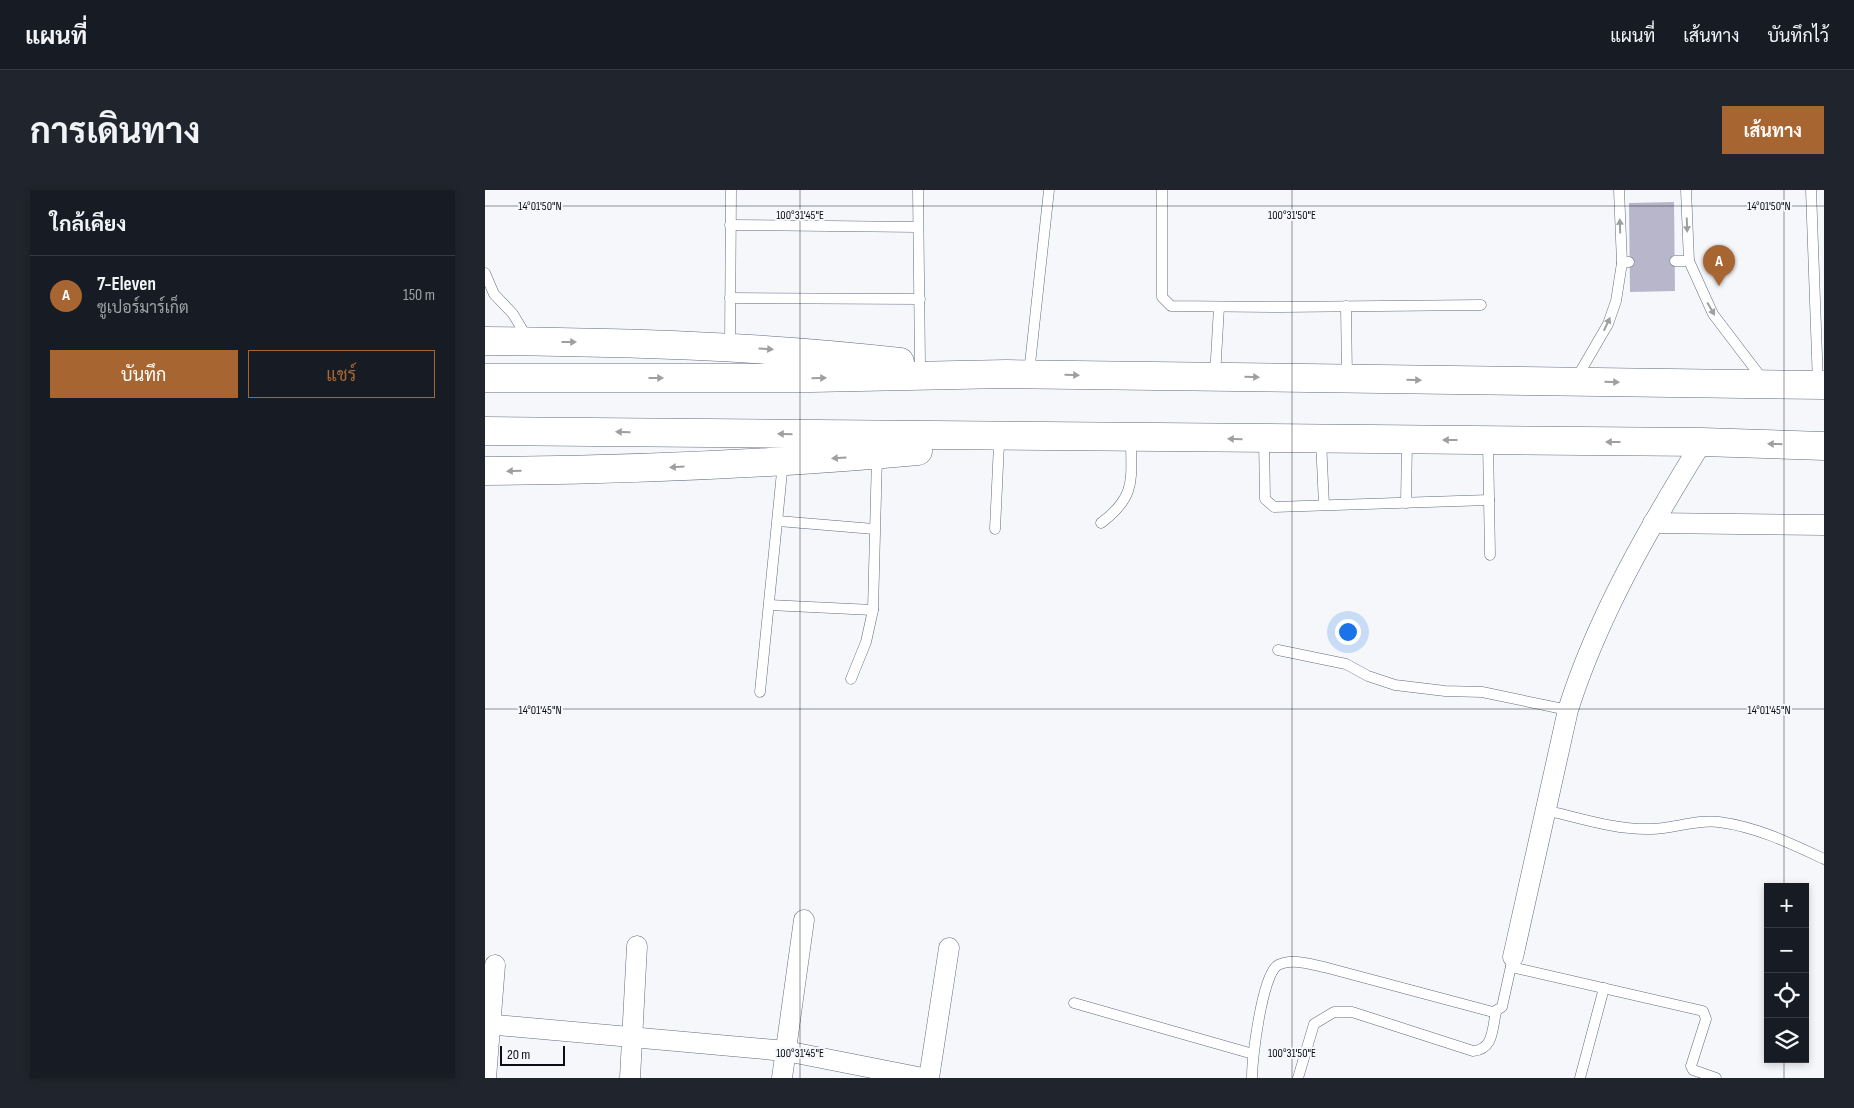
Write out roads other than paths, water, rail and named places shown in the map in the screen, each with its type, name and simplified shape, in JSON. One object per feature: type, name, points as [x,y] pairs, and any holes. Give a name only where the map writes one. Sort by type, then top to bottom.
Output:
[{"type":"main road","points":[[485,341],[615,342],[815,352],[1017,374]]},
{"type":"main road","points":[[485,378],[812,378],[1017,374],[1821,385]]},
{"type":"main road","points":[[485,431],[1702,442],[1824,446]]},
{"type":"main road","points":[[485,471],[605,470],[783,462],[999,444],[1044,437]]},
{"type":"street","points":[[1512,962],[1568,710],[1579,675],[1653,522],[1702,442]]},
{"type":"street","points":[[1653,522],[1824,525]]},
{"type":"street","points":[[782,1078],[805,920]]},
{"type":"street","points":[[630,1078],[637,946]]},
{"type":"street","points":[[929,1078],[949,948]]},
{"type":"street","points":[[486,1078],[487,1024],[495,965]]},
{"type":"street","points":[[487,1024],[786,1051],[923,1078]]},
{"type":"lane","points":[[730,347],[731,190]]},
{"type":"lane","points":[[918,190],[920,364]]},
{"type":"lane","points":[[1017,374],[1049,190]]},
{"type":"lane","points":[[1162,190],[1162,296],[1166,303],[1178,307],[1481,304]]},
{"type":"lane","points":[[1575,382],[1608,324],[1625,262],[1619,190]]},
{"type":"lane","points":[[1686,190],[1689,261],[1713,314],[1766,384]]},
{"type":"lane","points":[[1811,190],[1819,303],[1821,385]]},
{"type":"lane","points":[[730,225],[917,227]]},
{"type":"lane","points":[[1675,261],[1689,261]]},
{"type":"lane","points":[[485,273],[494,294],[513,314],[530,342]]},
{"type":"lane","points":[[730,298],[920,299]]},
{"type":"lane","points":[[1346,306],[1347,379]]},
{"type":"lane","points":[[1215,377],[1219,307]]},
{"type":"lane","points":[[1101,523],[1120,505],[1131,488],[1131,438]]},
{"type":"lane","points":[[1264,439],[1265,499],[1267,503],[1274,507],[1489,500]]},
{"type":"lane","points":[[1321,440],[1324,505]]},
{"type":"lane","points":[[1406,503],[1407,440]]},
{"type":"lane","points":[[1488,440],[1490,555]]},
{"type":"lane","points":[[995,529],[999,444]]},
{"type":"lane","points":[[851,678],[867,642],[873,610],[877,455]]},
{"type":"lane","points":[[760,692],[783,462]]},
{"type":"lane","points":[[778,522],[874,529]]},
{"type":"lane","points":[[769,604],[873,610]]},
{"type":"lane","points":[[1278,650],[1346,664],[1368,676],[1395,685],[1445,691],[1482,692],[1568,710]]},
{"type":"lane","points":[[1545,810],[1615,826],[1633,828],[1651,829],[1717,822],[1733,824],[1759,830],[1824,859]]},
{"type":"lane","points":[[1252,1078],[1255,1032],[1272,972],[1275,967],[1287,962],[1324,967],[1496,1012]]},
{"type":"lane","points":[[1298,1078],[1314,1024],[1334,1012],[1352,1012],[1473,1051],[1482,1050],[1488,1044],[1496,1012],[1502,1007],[1512,962],[1604,988],[1703,1011],[1706,1019],[1691,1066],[1698,1074],[1716,1078]]},
{"type":"lane","points":[[1580,1078],[1604,988]]},
{"type":"lane","points":[[1074,1003],[1253,1054]]},
{"type":"place","name":"7-Eleven","points":[[1719,286]]}]
